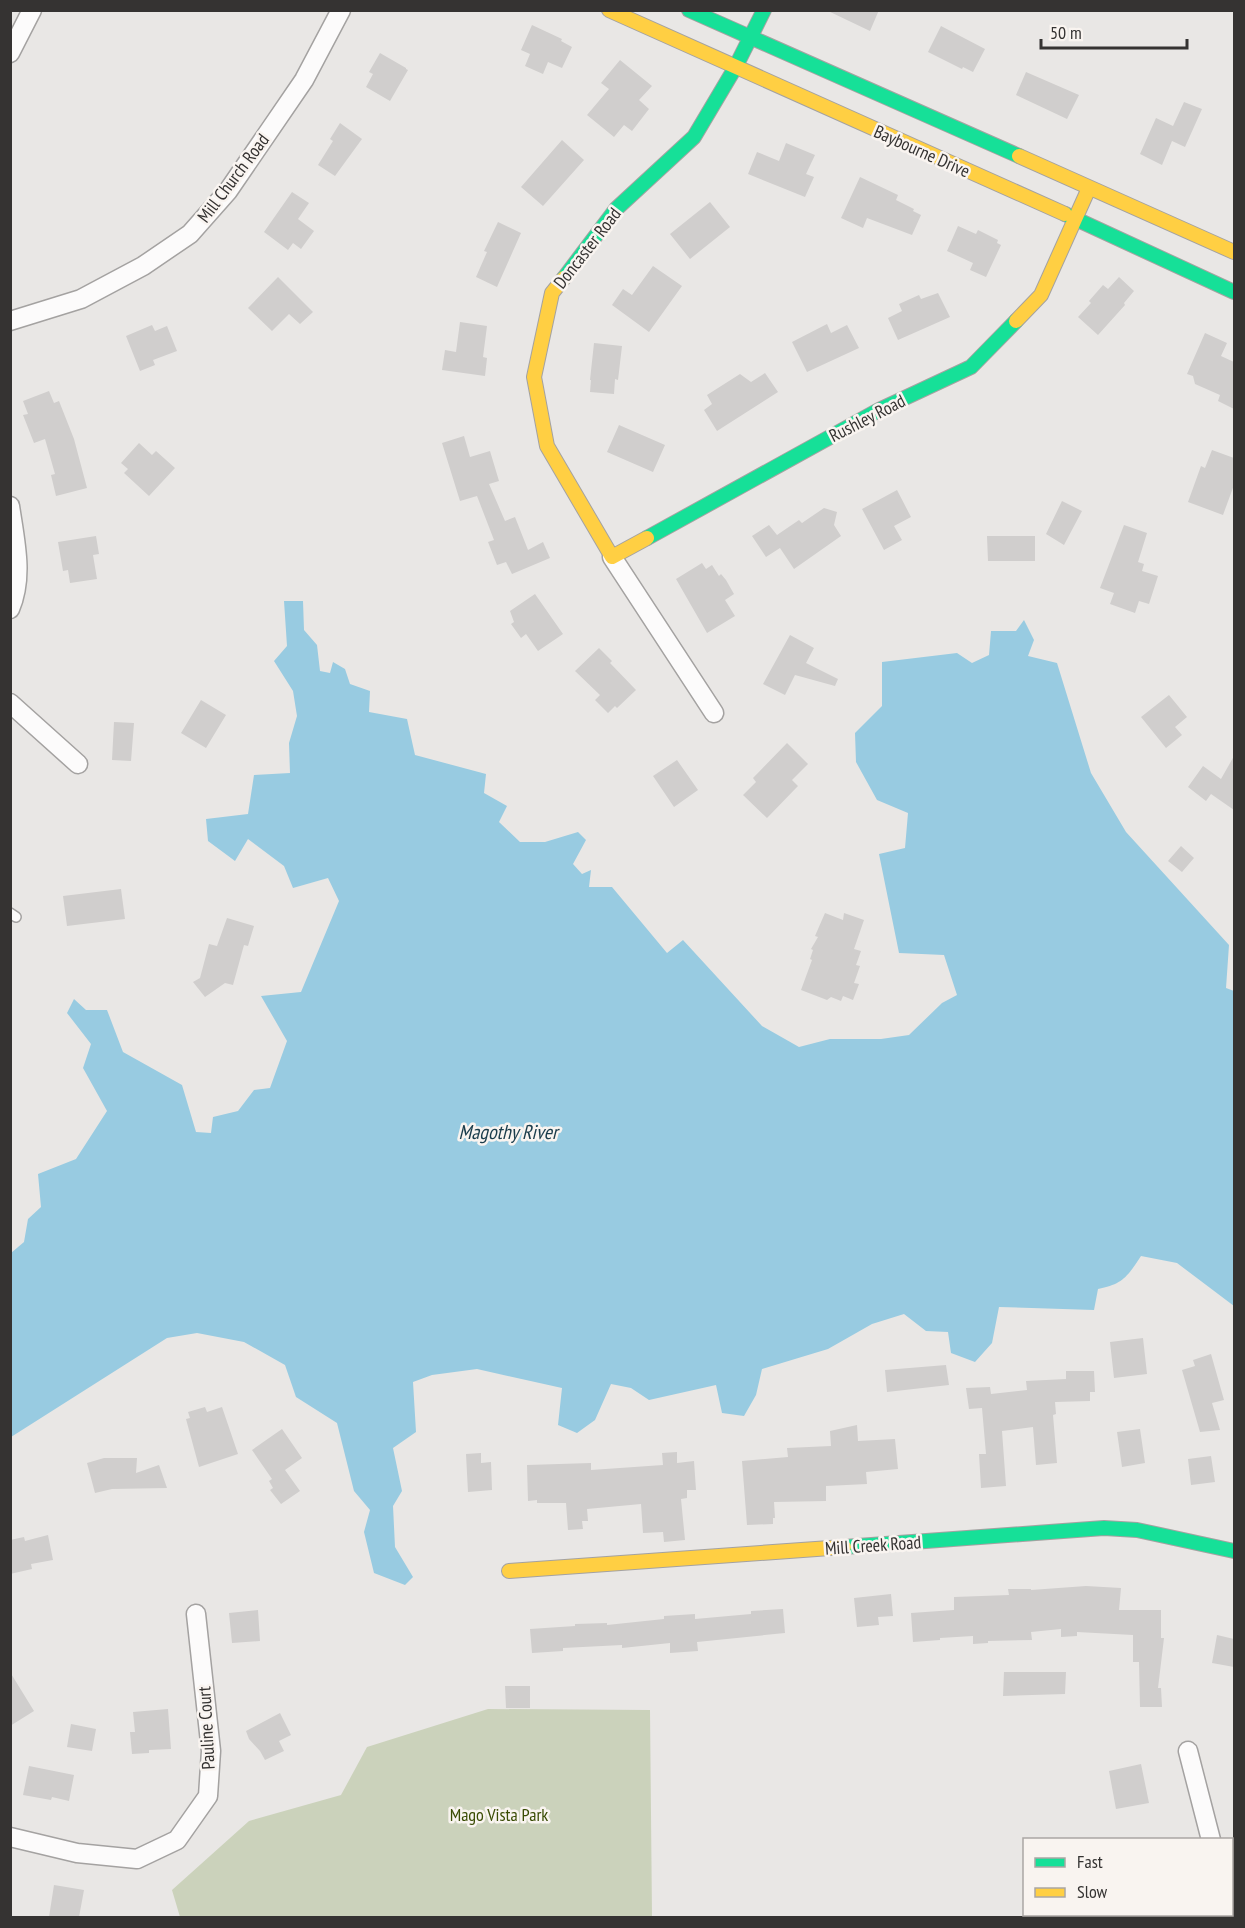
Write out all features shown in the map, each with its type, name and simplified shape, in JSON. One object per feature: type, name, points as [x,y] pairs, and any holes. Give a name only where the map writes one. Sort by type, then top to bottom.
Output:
[{"type":"street","points":[[10,53],[32,10]]},
{"type":"street","name":"Mill Church Road","points":[[10,321],[81,299],[143,266],[190,234],[228,191],[304,80],[341,10]]},
{"type":"street","name":"Baybourne Drive","points":[[609,10],[1234,292]]},
{"type":"street","name":"Baybourne Drive","points":[[689,10],[1234,252]]},
{"type":"street","name":"Doncaster Road","points":[[612,557],[547,446],[534,377],[552,293],[616,209],[694,137],[735,68],[764,10]]},
{"type":"street","name":"Rushley Road","points":[[612,557],[879,410],[971,367],[1041,295],[1089,188]]},
{"type":"street","points":[[10,506],[18,566],[14,600],[10,609]]},
{"type":"street","points":[[612,557],[714,713]]},
{"type":"street","points":[[10,703],[78,764]]},
{"type":"street","name":"Mill Creek Road","points":[[509,1571],[1104,1528],[1137,1530],[1234,1551]]},
{"type":"street","name":"Pauline Court","points":[[10,1837],[77,1853],[137,1859],[177,1840],[208,1796],[211,1751],[196,1614]]},
{"type":"street","points":[[1188,1750],[1211,1838]]},
{"type":"green space","name":"Mago Vista Park","points":[[488,1709],[650,1710],[652,1917],[180,1917],[172,1890],[249,1821],[341,1795],[367,1747]]},
{"type":"water","name":"Magothy River","points":[[284,601],[303,601],[304,630],[317,645],[320,671],[330,673],[333,662],[345,669],[350,684],[370,691],[369,712],[407,719],[415,755],[486,774],[484,793],[507,806],[499,822],[520,842],[545,842],[578,832],[586,840],[573,864],[582,874],[591,870],[589,887],[612,887],[667,953],[683,940],[762,1026],[799,1047],[830,1039],[881,1039],[909,1035],[942,1003],[957,995],[944,955],[899,953],[879,854],[905,848],[908,813],[877,800],[856,762],[855,733],[882,706],[882,662],[957,653],[972,663],[989,655],[991,631],[1016,631],[1024,620],[1034,640],[1028,656],[1057,663],[1091,773],[1126,832],[1229,945],[1226,988],[1234,991],[1234,1306],[1177,1263],[1141,1256],[1119,1282],[1098,1289],[1094,1310],[999,1307],[992,1343],[975,1362],[951,1353],[948,1332],[926,1331],[904,1314],[872,1324],[828,1349],[762,1369],[756,1395],[744,1416],[722,1413],[716,1385],[649,1400],[631,1388],[611,1384],[595,1420],[577,1433],[558,1425],[562,1388],[477,1369],[432,1375],[413,1382],[416,1432],[393,1448],[402,1491],[393,1506],[395,1547],[413,1577],[405,1585],[374,1573],[364,1532],[370,1510],[354,1491],[337,1423],[296,1397],[285,1365],[244,1342],[197,1333],[167,1338],[11,1437],[11,1253],[24,1242],[28,1219],[41,1207],[38,1174],[76,1159],[107,1111],[83,1068],[91,1044],[67,1013],[74,999],[86,1010],[107,1010],[123,1052],[182,1085],[196,1132],[211,1133],[213,1117],[238,1111],[254,1090],[270,1088],[287,1041],[261,996],[301,992],[339,901],[328,878],[293,888],[284,866],[248,839],[235,861],[208,841],[206,819],[248,814],[254,775],[290,773],[289,743],[297,716],[293,691],[274,661],[287,646]]},
{"type":"building","points":[[826,10],[879,10],[870,31]]},
{"type":"building","points":[[532,25],[562,39],[561,41],[572,47],[562,68],[548,62],[543,74],[525,66],[530,54],[521,50]]},
{"type":"building","points":[[941,26],[985,49],[973,72],[928,52]]},
{"type":"building","points":[[380,53],[408,70],[390,101],[366,87],[373,74],[369,72]]},
{"type":"building","points":[[620,60],[652,86],[639,100],[649,109],[632,131],[624,125],[614,137],[587,115],[609,89],[601,83]]},
{"type":"building","points":[[1026,72],[1079,95],[1067,119],[1016,95]]},
{"type":"building","points":[[1184,102],[1202,109],[1185,147],[1172,141],[1162,165],[1140,154],[1156,118],[1173,126]]},
{"type":"building","points":[[340,123],[362,139],[335,176],[318,165],[333,141],[330,139]]},
{"type":"building","points":[[562,140],[584,160],[543,206],[521,187]]},
{"type":"building","points":[[786,143],[815,155],[806,174],[814,177],[805,197],[748,174],[757,152],[779,161]]},
{"type":"building","points":[[860,177],[898,195],[896,200],[921,215],[912,235],[867,218],[863,228],[841,218]]},
{"type":"building","points":[[292,192],[309,203],[298,219],[314,231],[301,249],[293,243],[288,250],[264,232]]},
{"type":"building","points":[[710,202],[730,227],[690,259],[670,234]]},
{"type":"building","points":[[498,222],[521,233],[497,287],[476,277],[487,252],[484,251]]},
{"type":"building","points":[[958,226],[976,234],[978,230],[998,240],[997,243],[1001,245],[986,277],[970,270],[973,263],[947,251]]},
{"type":"building","points":[[653,266],[682,286],[649,332],[612,305],[623,289],[632,295]]},
{"type":"building","points":[[278,277],[313,312],[300,324],[289,314],[272,331],[248,308]]},
{"type":"building","points":[[1119,277],[1134,291],[1124,303],[1125,305],[1098,335],[1078,317],[1103,285],[1108,289]]},
{"type":"building","points":[[938,293],[950,317],[898,340],[888,318],[902,311],[899,304],[919,295],[921,299]]},
{"type":"building","points":[[460,322],[487,326],[483,357],[487,358],[485,376],[442,370],[445,350],[456,352]]},
{"type":"building","points":[[827,324],[831,333],[847,325],[859,348],[807,372],[792,342]]},
{"type":"building","points":[[152,325],[155,331],[167,326],[177,351],[153,360],[155,365],[140,371],[126,336]]},
{"type":"building","points":[[1205,333],[1227,343],[1221,356],[1234,362],[1234,409],[1218,401],[1220,395],[1195,384],[1193,376],[1187,374]]},
{"type":"building","points":[[594,343],[622,346],[614,394],[590,392]]},
{"type":"building","points":[[765,373],[778,392],[717,431],[704,410],[712,404],[707,395],[740,374],[751,382]]},
{"type":"building","points":[[49,391],[54,403],[59,401],[74,439],[87,488],[56,496],[51,475],[55,474],[45,439],[34,443],[23,415],[28,414],[23,401]]},
{"type":"building","points":[[619,425],[665,445],[653,472],[607,452]]},
{"type":"building","points":[[464,436],[470,457],[490,451],[499,481],[489,484],[505,521],[515,517],[528,550],[543,542],[550,558],[512,574],[506,562],[497,565],[488,542],[494,540],[477,496],[460,501],[442,443]]},
{"type":"building","points":[[139,443],[152,455],[156,451],[175,468],[149,496],[124,473],[128,469],[121,463]]},
{"type":"building","points":[[1212,450],[1234,458],[1234,485],[1223,515],[1188,502],[1201,466],[1205,468]]},
{"type":"building","points":[[897,490],[911,517],[894,526],[902,540],[884,550],[862,509]]},
{"type":"building","points":[[1062,501],[1082,511],[1064,545],[1046,534]]},
{"type":"building","points":[[824,508],[837,512],[834,525],[841,536],[794,569],[780,548],[766,557],[752,536],[769,525],[777,535],[799,520],[802,523]]},
{"type":"building","points":[[1124,525],[1147,533],[1138,562],[1144,564],[1142,571],[1158,576],[1149,604],[1139,601],[1135,613],[1110,604],[1114,593],[1100,588]]},
{"type":"building","points":[[96,536],[99,554],[93,555],[97,579],[70,583],[68,570],[63,571],[58,542]]},
{"type":"building","points":[[987,536],[1035,536],[1035,561],[988,561]]},
{"type":"building","points":[[702,563],[706,569],[712,565],[719,576],[721,574],[726,580],[734,594],[725,600],[735,616],[707,633],[676,579]]},
{"type":"building","points":[[535,594],[563,634],[538,651],[526,634],[521,638],[511,624],[514,622],[510,611]]},
{"type":"building","points":[[790,635],[814,648],[806,663],[838,679],[835,686],[795,675],[785,695],[763,684]]},
{"type":"building","points":[[599,648],[636,690],[617,708],[615,706],[608,713],[595,700],[600,695],[575,671]]},
{"type":"building","points":[[1169,695],[1187,717],[1175,727],[1182,735],[1166,748],[1141,717]]},
{"type":"building","points":[[201,700],[226,715],[206,748],[181,733]]},
{"type":"building","points":[[114,722],[134,723],[131,761],[112,760]]},
{"type":"building","points":[[787,743],[808,764],[792,780],[798,786],[767,818],[743,795],[756,782],[753,778]]},
{"type":"building","points":[[1234,756],[1234,810],[1211,794],[1206,801],[1188,787],[1203,766],[1221,779]]},
{"type":"building","points":[[677,760],[698,790],[674,807],[653,776]]},
{"type":"building","points":[[1181,846],[1194,858],[1182,872],[1168,861]]},
{"type":"building","points":[[121,889],[125,919],[67,926],[63,896]]},
{"type":"building","points":[[825,913],[843,920],[844,913],[864,920],[854,949],[861,951],[856,965],[860,966],[854,983],[859,984],[853,1000],[843,996],[841,1001],[831,997],[827,1000],[801,990],[812,960],[810,959],[813,950],[811,949],[818,937],[815,936]]},
{"type":"building","points":[[227,918],[254,926],[248,946],[244,945],[233,985],[225,983],[205,997],[193,982],[200,978],[209,944],[217,946]]},
{"type":"building","points":[[1143,1338],[1147,1374],[1114,1378],[1110,1342]]},
{"type":"building","points":[[1211,1354],[1224,1400],[1212,1403],[1220,1430],[1200,1432],[1182,1370],[1195,1366],[1193,1360]]},
{"type":"building","points":[[946,1365],[949,1385],[887,1392],[885,1370]]},
{"type":"building","points":[[1066,1371],[1094,1371],[1095,1392],[1090,1392],[1090,1401],[1055,1402],[1056,1414],[1053,1415],[1057,1463],[1036,1465],[1033,1427],[1002,1431],[1006,1486],[981,1488],[979,1454],[986,1454],[982,1408],[969,1409],[966,1388],[990,1387],[991,1394],[1027,1390],[1026,1381],[1066,1379]]},
{"type":"building","points":[[205,1407],[207,1412],[222,1407],[238,1454],[199,1467],[186,1419],[190,1418],[188,1412]]},
{"type":"building","points":[[857,1425],[858,1441],[895,1439],[898,1469],[866,1472],[867,1484],[826,1486],[826,1501],[774,1502],[773,1524],[747,1525],[742,1461],[788,1457],[787,1448],[831,1446],[830,1431]]},
{"type":"building","points":[[282,1429],[302,1458],[285,1470],[300,1491],[281,1504],[270,1490],[273,1488],[269,1481],[272,1479],[252,1450]]},
{"type":"building","points":[[1140,1429],[1145,1463],[1122,1467],[1117,1432]]},
{"type":"building","points":[[677,1452],[677,1463],[694,1461],[696,1490],[687,1490],[687,1498],[681,1499],[685,1540],[664,1542],[663,1532],[643,1533],[641,1504],[587,1509],[588,1521],[582,1521],[583,1529],[568,1530],[566,1503],[528,1501],[527,1465],[591,1463],[591,1470],[663,1465],[662,1453]]},
{"type":"building","points":[[481,1453],[481,1463],[491,1462],[492,1490],[468,1492],[466,1454]]},
{"type":"building","points":[[1211,1456],[1215,1482],[1191,1485],[1188,1459]]},
{"type":"building","points":[[104,1458],[137,1458],[136,1473],[159,1465],[167,1488],[112,1489],[95,1493],[87,1463]]},
{"type":"building","points":[[48,1535],[53,1560],[31,1564],[32,1569],[10,1574],[10,1540],[24,1537],[25,1541]]},
{"type":"building","points":[[1086,1586],[1121,1588],[1119,1610],[1161,1610],[1161,1638],[1164,1638],[1158,1688],[1161,1688],[1162,1707],[1140,1707],[1139,1662],[1133,1662],[1133,1635],[1077,1632],[1077,1636],[1061,1637],[1061,1629],[1031,1632],[1032,1640],[988,1641],[988,1643],[973,1644],[973,1636],[913,1642],[911,1613],[954,1610],[954,1597],[1009,1595],[1008,1589],[1031,1590]]},
{"type":"building","points":[[891,1594],[893,1616],[878,1617],[879,1625],[857,1627],[854,1598]]},
{"type":"building","points":[[783,1609],[785,1633],[697,1642],[698,1651],[670,1653],[670,1643],[622,1648],[622,1645],[563,1648],[563,1651],[532,1653],[530,1629],[575,1626],[575,1624],[607,1623],[607,1625],[664,1619],[664,1616],[695,1614],[695,1619]]},
{"type":"building","points":[[258,1610],[260,1641],[232,1643],[229,1613]]},
{"type":"building","points":[[1217,1635],[1234,1639],[1234,1667],[1212,1663]]},
{"type":"building","points":[[10,1672],[34,1711],[10,1726]]},
{"type":"building","points":[[1004,1672],[1066,1672],[1065,1694],[1003,1696]]},
{"type":"building","points":[[505,1686],[530,1686],[530,1708],[506,1708]]},
{"type":"building","points":[[168,1709],[171,1749],[149,1750],[149,1753],[132,1754],[130,1732],[135,1732],[133,1712]]},
{"type":"building","points":[[280,1713],[291,1735],[279,1741],[284,1751],[265,1760],[249,1739],[246,1731]]},
{"type":"building","points":[[71,1724],[96,1729],[92,1751],[67,1747]]},
{"type":"building","points":[[1141,1764],[1149,1803],[1116,1809],[1109,1771]]},
{"type":"building","points":[[29,1766],[74,1775],[69,1801],[23,1795]]},
{"type":"building","points":[[54,1885],[84,1890],[79,1917],[49,1917]]},
{"type":"traffic: fast","points":[[689,10],[1019,156]]},
{"type":"traffic: fast","points":[[564,278],[616,209],[694,137],[735,68],[764,10]]},
{"type":"traffic: fast","points":[[1065,214],[1234,292]]},
{"type":"traffic: fast","points":[[647,538],[879,410],[971,367],[1016,321]]},
{"type":"traffic: fast","points":[[844,1547],[1104,1528],[1137,1530],[1234,1551]]},
{"type":"traffic: slow","points":[[609,10],[1065,214]]},
{"type":"traffic: slow","points":[[1019,156],[1234,252]]},
{"type":"traffic: slow","points":[[1016,321],[1041,295],[1089,188]]},
{"type":"traffic: slow","points":[[564,278],[552,293],[534,377],[547,446],[612,557],[647,538]]},
{"type":"traffic: slow","points":[[509,1571],[844,1547]]}]
